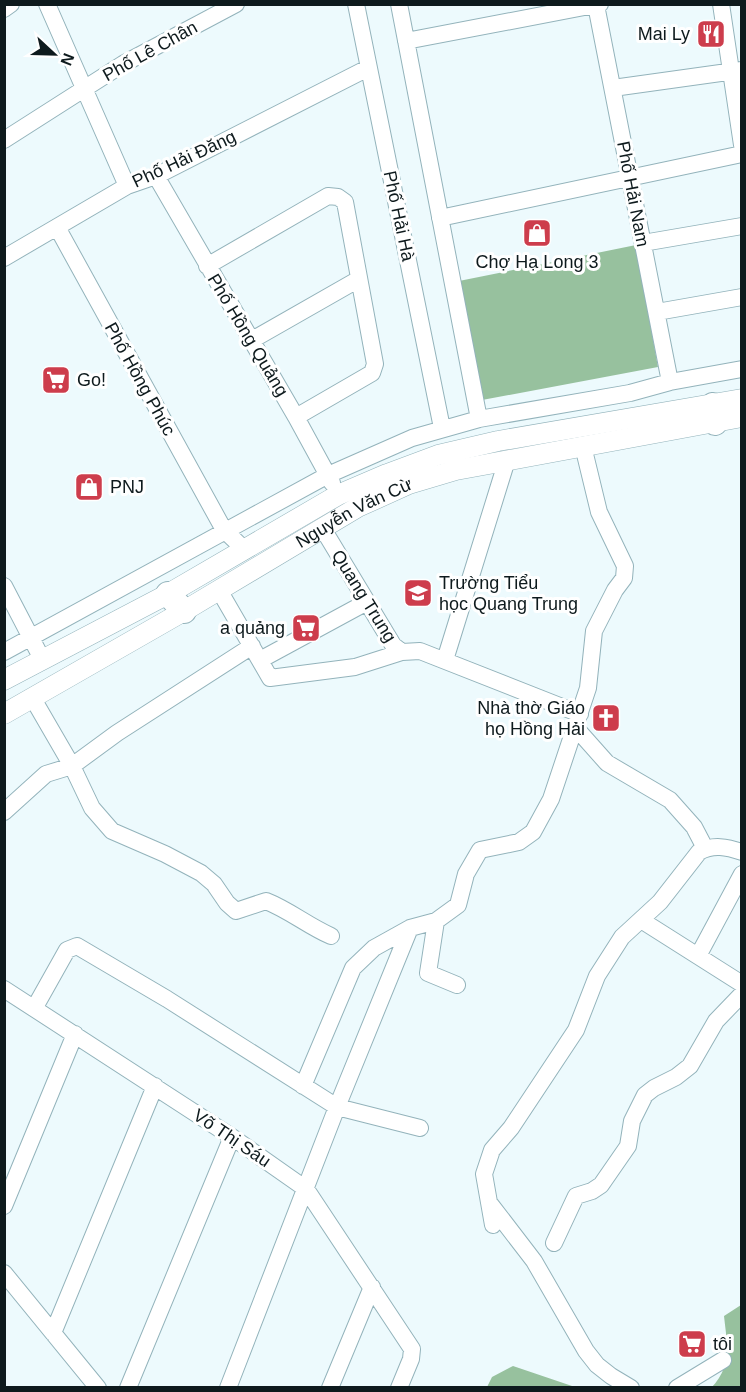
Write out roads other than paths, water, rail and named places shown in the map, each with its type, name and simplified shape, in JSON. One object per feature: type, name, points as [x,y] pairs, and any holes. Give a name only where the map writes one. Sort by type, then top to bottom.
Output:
[{"type":"main road","name":"Nguyễn Văn Cừ","points":[[4,680],[42,659],[176,602],[219,590],[358,507],[409,484],[456,470],[583,446],[714,414],[741,399]]},
{"type":"main road","name":"Nguyễn Văn Cừ","points":[[4,714],[176,602],[244,549],[338,495],[387,474],[438,455],[498,441],[634,418],[714,414],[741,417]]},
{"type":"street","points":[[4,9],[10,4]]},
{"type":"street","points":[[47,4],[127,186]]},
{"type":"street","name":"Phố Lê Chân","points":[[4,140],[123,64],[236,4]]},
{"type":"street","name":"Phố Hải Hà","points":[[356,4],[442,428]]},
{"type":"street","points":[[399,4],[440,218],[487,417],[498,441]]},
{"type":"street","points":[[721,4],[736,71],[741,145]]},
{"type":"street","points":[[406,40],[598,5]]},
{"type":"street","name":"Phố Hải Nam","points":[[598,5],[629,177],[670,382]]},
{"type":"street","name":"Phố Hải Đăng","points":[[4,258],[127,186],[156,176],[368,68]]},
{"type":"street","points":[[613,88],[736,71]]},
{"type":"street","points":[[440,218],[741,154]]},
{"type":"street","name":"Phố Hồng Quảng","points":[[156,176],[297,417],[338,495]]},
{"type":"street","points":[[207,266],[328,196],[343,199],[345,202],[375,359],[374,369],[372,373],[297,417]]},
{"type":"street","points":[[643,243],[741,226]]},
{"type":"street","name":"Phố Hồng Phúc","points":[[57,227],[224,531],[244,549]]},
{"type":"street","points":[[252,340],[359,279]]},
{"type":"street","points":[[657,312],[741,297]]},
{"type":"street","points":[[4,652],[328,476],[412,438],[487,417],[630,393],[670,382],[741,369]]},
{"type":"street","points":[[630,393],[634,418]]},
{"type":"street","points":[[303,1086],[353,968],[374,948],[410,928],[436,921],[458,905],[466,874],[480,850],[519,842],[533,832],[551,800],[588,688],[594,631],[615,590],[624,578],[625,566],[599,512],[583,446]]},
{"type":"street","points":[[445,660],[507,460]]},
{"type":"street","name":"Quang Trung","points":[[323,529],[393,645],[402,652],[420,651],[445,660],[578,721]]},
{"type":"street","points":[[4,586],[42,659]]},
{"type":"street","points":[[219,590],[270,678],[356,667],[402,652]]},
{"type":"street","points":[[4,812],[46,774],[72,766],[117,733],[256,653],[367,602]]},
{"type":"street","points":[[32,697],[72,766],[92,808],[112,831],[165,854],[201,873],[214,884],[227,903],[236,911],[266,901],[281,907],[311,927],[331,936]]},
{"type":"street","points":[[578,721],[607,763],[670,800],[694,826],[705,848]]},
{"type":"street","points":[[493,1225],[484,1174],[492,1150],[511,1128],[576,1030],[597,976],[622,938],[660,902],[699,852],[705,848],[722,847],[741,852]]},
{"type":"street","points":[[698,956],[741,874]]},
{"type":"street","points":[[641,920],[741,984]]},
{"type":"street","points":[[436,921],[428,973],[456,985]]},
{"type":"street","points":[[228,1388],[337,1107],[410,928]]},
{"type":"street","points":[[35,1007],[67,950],[77,946],[337,1107],[420,1128]]},
{"type":"street","name":"Võ Thị Sáu","points":[[4,989],[155,1086],[306,1189],[408,1340],[412,1349],[411,1359],[399,1388]]},
{"type":"street","points":[[554,1243],[576,1196],[592,1191],[601,1185],[628,1146],[632,1121],[645,1095],[690,1066],[716,1021],[741,994]]},
{"type":"street","points":[[4,1206],[75,1034]]},
{"type":"street","points":[[53,1333],[155,1086]]},
{"type":"street","points":[[128,1388],[232,1137]]},
{"type":"street","points":[[490,1205],[534,1261],[586,1351],[597,1365],[631,1388]]},
{"type":"street","points":[[4,1273],[98,1388]]},
{"type":"street","points":[[330,1388],[372,1287]]},
{"type":"street","points":[[677,1388],[723,1360]]},
{"type":"place","name":"Mai Ly","points":[[711,34]]},
{"type":"place","name":"Chợ Hạ Long 3","points":[[537,233]]},
{"type":"place","name":"Go!","points":[[56,380]]},
{"type":"place","name":"PNJ","points":[[89,487]]},
{"type":"place","name":"Trường Tiểu học Quang Trung","points":[[418,593]]},
{"type":"place","name":"a quảng","points":[[306,628]]},
{"type":"place","name":"Nhà thờ Giáo họ Hồng Hải","points":[[606,718]]},
{"type":"place","name":"tôi","points":[[692,1344]]}]
